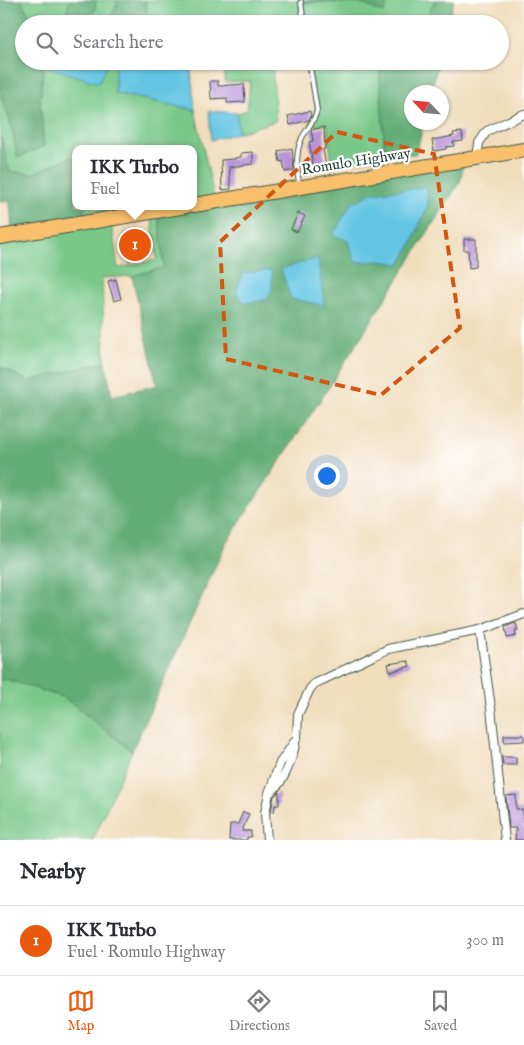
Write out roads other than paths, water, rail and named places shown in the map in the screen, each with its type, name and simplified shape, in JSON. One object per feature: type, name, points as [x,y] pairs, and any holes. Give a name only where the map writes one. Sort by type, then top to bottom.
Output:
[{"type":"highway","name":"Romulo Highway","points":[[197,204],[524,150]]},
{"type":"highway","points":[[0,237],[162,210]]},
{"type":"street","points":[[477,158],[479,143],[487,131],[524,114]]},
{"type":"street","points":[[268,840],[265,812],[269,793],[280,763],[297,738],[298,714],[310,689],[317,682],[388,649],[480,630],[524,614]]},
{"type":"street","points":[[480,630],[491,708],[505,840]]},
{"type":"lane","points":[[301,2],[303,15]]},
{"type":"lane","points":[[299,186],[296,156],[302,138],[315,117],[316,110],[310,70]]},
{"type":"water","points":[[58,70],[104,70],[98,83]]},
{"type":"water","points":[[115,70],[191,70],[195,110],[115,93]]},
{"type":"water","points":[[209,111],[237,113],[238,133],[211,140]]},
{"type":"water","points":[[427,187],[428,205],[412,243],[400,264],[379,261],[355,262],[348,241],[333,235],[351,204],[372,193]]},
{"type":"water","points":[[318,258],[324,305],[291,299],[281,269]]},
{"type":"water","points":[[272,270],[272,291],[265,300],[246,303],[236,293],[243,273]]},
{"type":"place","name":"IKK Turbo","points":[[135,245]]}]
